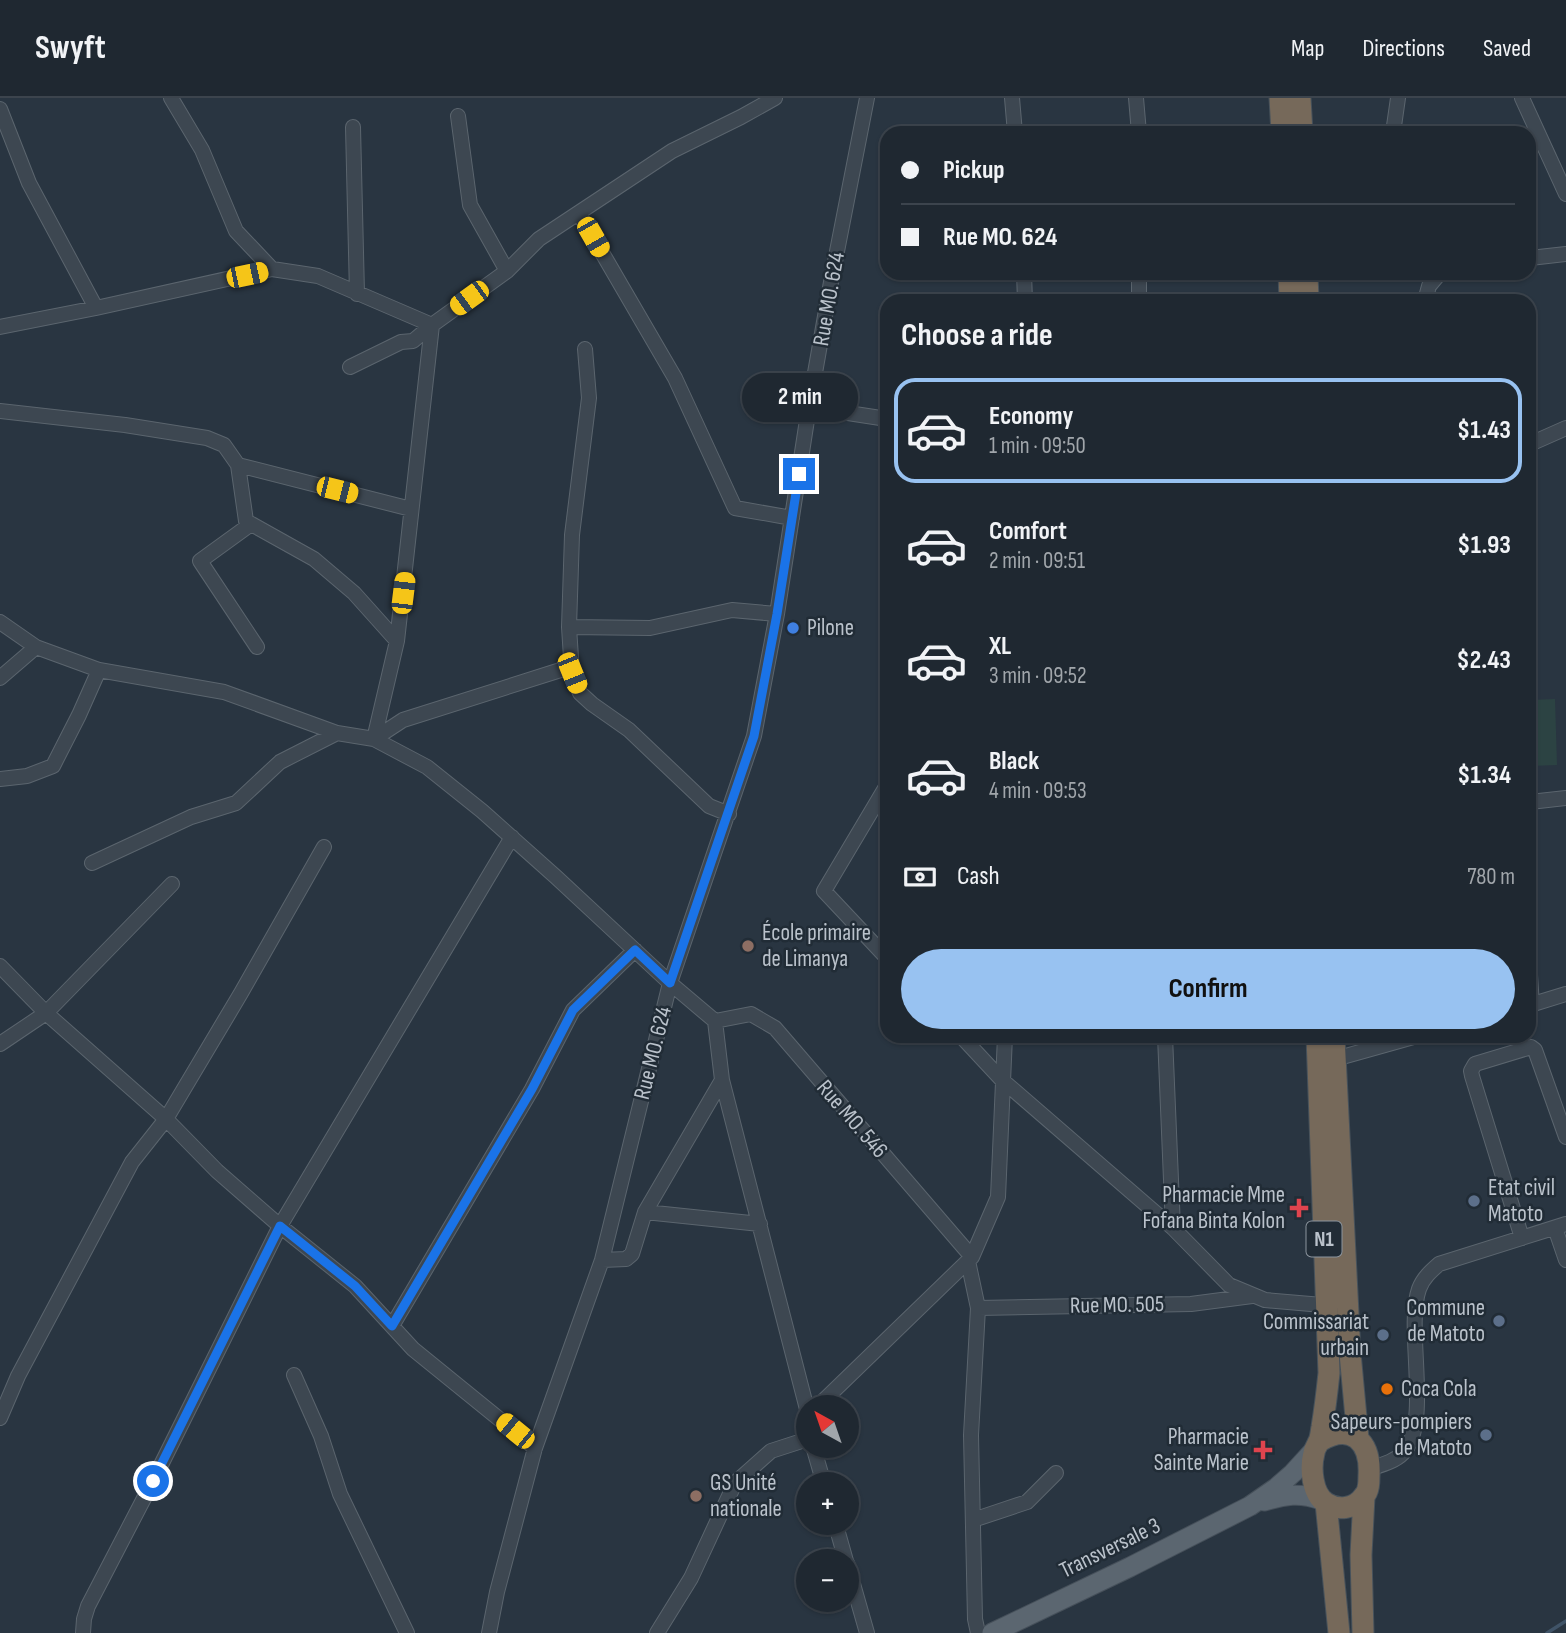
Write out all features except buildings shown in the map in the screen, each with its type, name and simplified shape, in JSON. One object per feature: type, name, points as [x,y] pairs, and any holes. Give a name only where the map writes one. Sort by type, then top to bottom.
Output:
[{"type":"highway","points":[[1280,98],[1282,126]]},
{"type":"highway","points":[[1300,98],[1302,126]]},
{"type":"highway","name":"N1","points":[[1317,1043],[1329,1373],[1317,1446]]},
{"type":"highway","name":"N1","points":[[1334,1043],[1350,1353],[1358,1439]]},
{"type":"highway","points":[[1339,1633],[1324,1502],[1314,1483],[1312,1468],[1317,1446],[1331,1434],[1351,1435],[1358,1439],[1368,1456],[1368,1486],[1364,1497],[1361,1555],[1363,1633]]},
{"type":"highway","points":[[1324,1502],[1332,1507],[1343,1508],[1364,1497]]},
{"type":"main road","name":"Transversale 3","points":[[992,1633],[1250,1506],[1285,1480],[1317,1446]]},
{"type":"main road","name":"Transversale 3","points":[[1250,1506],[1299,1494],[1324,1502]]},
{"type":"street","points":[[171,98],[202,149],[236,231],[272,269]]},
{"type":"street","points":[[350,367],[401,342],[413,341],[507,271],[539,239],[672,151],[775,98]]},
{"type":"street","name":"Rue MO. 624","points":[[489,1633],[497,1592],[535,1448],[602,1260],[670,983],[754,736],[777,614],[831,282],[867,98]]},
{"type":"street","points":[[1012,98],[1014,126]]},
{"type":"street","points":[[1136,98],[1138,126]]},
{"type":"street","points":[[1394,126],[1398,98]]},
{"type":"street","points":[[1522,98],[1535,126]]},
{"type":"street","points":[[0,109],[29,183],[96,308]]},
{"type":"street","points":[[458,116],[470,205],[507,271]]},
{"type":"street","points":[[353,127],[357,294]]},
{"type":"street","points":[[1536,129],[1566,194]]},
{"type":"street","points":[[579,214],[675,378],[735,508],[792,518]]},
{"type":"street","points":[[1536,256],[1566,254]]},
{"type":"street","points":[[0,327],[272,269],[318,276],[432,325]]},
{"type":"street","points":[[374,739],[397,641],[432,325]]},
{"type":"street","points":[[585,349],[589,398],[572,535],[570,667],[580,693],[586,699],[629,730],[709,806],[729,814]]},
{"type":"street","points":[[809,407],[880,418]]},
{"type":"street","points":[[0,411],[125,425],[207,438],[224,445],[238,465],[246,521],[314,559],[354,593],[397,641]]},
{"type":"street","points":[[1536,441],[1566,428]]},
{"type":"street","points":[[238,465],[411,509]]},
{"type":"street","points":[[251,524],[200,561],[257,647]]},
{"type":"street","points":[[569,627],[650,628],[733,610],[777,614]]},
{"type":"street","points":[[0,622],[36,647],[99,670],[224,692],[337,733],[374,739],[427,767],[512,837],[715,1021],[722,1080],[803,1395]]},
{"type":"street","points":[[0,678],[36,647]]},
{"type":"street","points":[[374,739],[403,720],[570,667]]},
{"type":"street","points":[[0,779],[27,776],[53,766],[99,670]]},
{"type":"street","points":[[92,863],[191,817],[236,803],[280,762],[337,733]]},
{"type":"street","points":[[880,797],[824,891],[880,951]]},
{"type":"street","points":[[1536,801],[1566,798]]},
{"type":"street","points":[[83,1633],[88,1605],[280,1226],[512,837]]},
{"type":"street","points":[[0,1418],[18,1376],[132,1162],[166,1119],[324,847]]},
{"type":"street","points":[[0,1044],[46,1013],[172,884]]},
{"type":"street","points":[[392,1326],[532,1089],[573,1010],[635,950]]},
{"type":"street","points":[[0,966],[46,1013],[166,1119],[217,1171],[355,1286],[413,1349],[535,1448]]},
{"type":"street","points":[[1536,1003],[1566,994]]},
{"type":"street","name":"Rue MO. 546","points":[[715,1021],[751,1014],[775,1028],[970,1259]]},
{"type":"street","points":[[968,1043],[1002,1080],[1173,1227],[1229,1285],[1265,1300],[1348,1307]]},
{"type":"street","points":[[829,1395],[970,1259],[998,1197],[1005,1043]]},
{"type":"street","points":[[1165,1043],[1173,1227]]},
{"type":"street","points":[[1335,1059],[1393,1043]]},
{"type":"street","points":[[1522,1238],[1472,1076],[1471,1071],[1475,1064],[1531,1047],[1535,1050],[1566,1137]]},
{"type":"street","points":[[602,1260],[626,1259],[632,1254],[645,1212],[722,1080]]},
{"type":"street","points":[[645,1212],[760,1224]]},
{"type":"street","points":[[1369,1469],[1387,1464],[1402,1454],[1412,1441],[1416,1406],[1416,1311],[1419,1289],[1427,1274],[1439,1264],[1561,1226],[1566,1260]]},
{"type":"street","points":[[970,1259],[978,1308],[971,1435],[975,1619],[978,1633]]},
{"type":"street","name":"Rue MO. 505","points":[[978,1308],[1191,1304],[1255,1296]]},
{"type":"street","points":[[293,1375],[321,1436],[340,1494],[407,1633]]},
{"type":"street","points":[[657,1633],[691,1578],[735,1483],[771,1451],[796,1443]]},
{"type":"street","points":[[973,1520],[1027,1502],[1056,1473]]},
{"type":"street","points":[[859,1605],[867,1633]]},
{"type":"green space","points":[[1555,699],[1557,765],[1536,766],[1536,700]]},
{"type":"waterway","points":[[1547,1633],[1566,1621]]},
{"type":"place","name":"Pilone","points":[[793,628]]},
{"type":"place","name":"École primaire de Limanya","points":[[748,946]]},
{"type":"place","name":"Etat civil Matoto","points":[[1474,1201]]},
{"type":"place","name":"Pharmacie Mme Fofana Binta Kolon","points":[[1299,1208]]},
{"type":"place","name":"Commune de Matoto","points":[[1499,1321]]},
{"type":"place","name":"Commissariat urbain","points":[[1383,1335]]},
{"type":"place","name":"Coca Cola","points":[[1387,1389]]},
{"type":"place","name":"Sapeurs-pompiers de Matoto","points":[[1486,1435]]},
{"type":"place","name":"Pharmacie Sainte Marie","points":[[1263,1450]]},
{"type":"place","name":"GS Unité nationale","points":[[696,1496]]},
{"type":"route","points":[[153,1481],[280,1226],[355,1286],[392,1326],[532,1089],[573,1010],[635,950],[670,983],[754,736],[799,474]]}]
